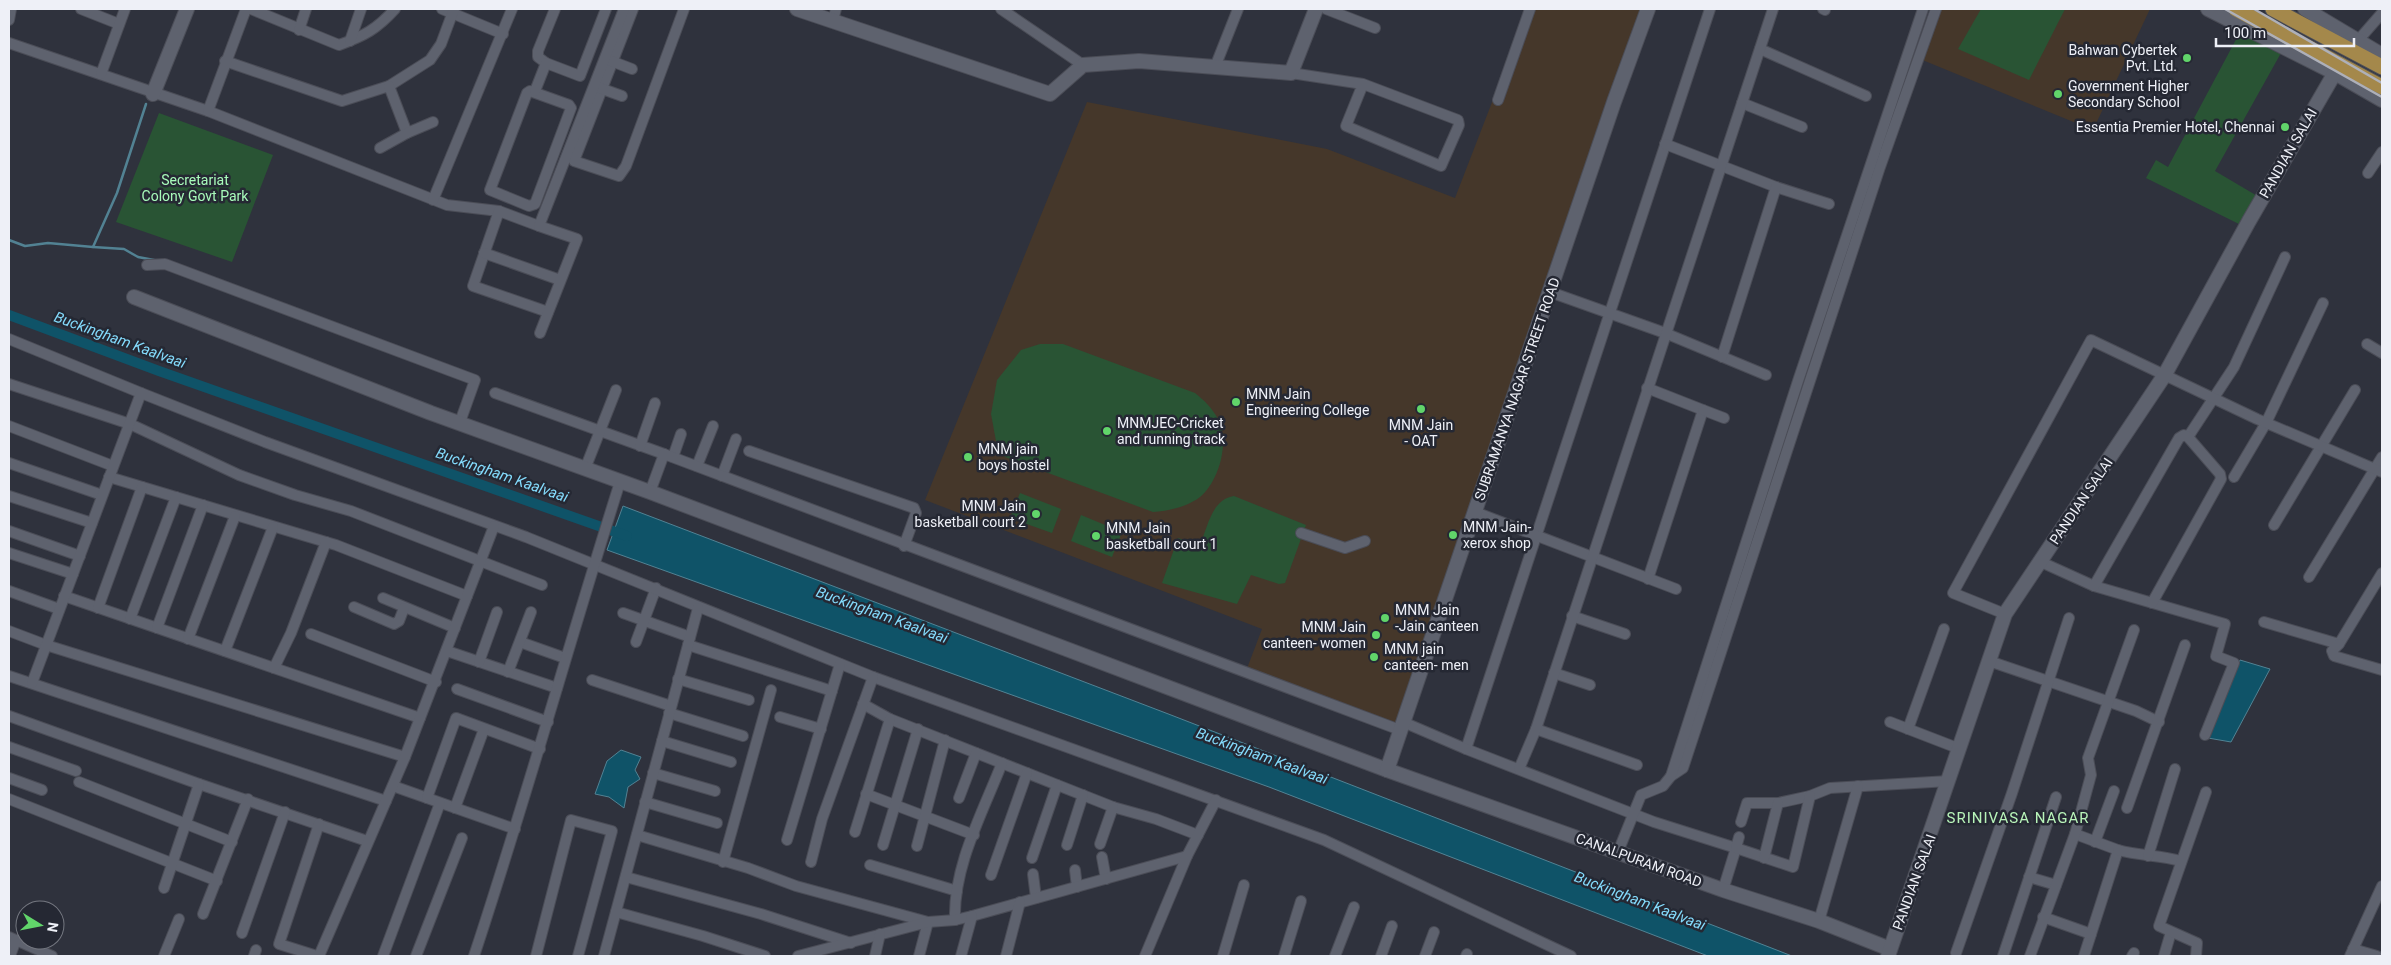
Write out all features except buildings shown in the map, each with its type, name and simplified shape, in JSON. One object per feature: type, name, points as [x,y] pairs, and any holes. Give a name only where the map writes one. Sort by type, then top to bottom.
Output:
[{"type":"main road","points":[[2236,9],[2313,50],[2337,68],[2382,87]]},
{"type":"main road","points":[[2273,9],[2323,35],[2354,45],[2382,67]]},
{"type":"main road","points":[[2313,50],[2323,35]]},
{"type":"street","points":[[9,20],[11,9]]},
{"type":"street","points":[[80,9],[119,24]]},
{"type":"street","points":[[101,74],[125,9]]},
{"type":"street","points":[[153,94],[187,9]]},
{"type":"street","points":[[208,112],[225,61],[246,9]]},
{"type":"street","points":[[251,9],[339,45],[380,26],[395,9]]},
{"type":"street","points":[[299,30],[306,9]]},
{"type":"street","points":[[350,41],[361,9]]},
{"type":"street","points":[[434,200],[512,9]]},
{"type":"street","points":[[555,9],[538,51],[538,57],[546,63],[580,76],[597,86],[622,96]]},
{"type":"street","points":[[580,76],[606,9]]},
{"type":"street","points":[[608,60],[624,9]]},
{"type":"street","points":[[570,159],[582,118],[633,9]]},
{"type":"street","points":[[570,159],[619,176],[624,172],[684,9]]},
{"type":"street","points":[[797,9],[834,14],[1050,94],[1084,65],[1139,61],[1291,73],[1363,84],[1458,120],[1459,125],[1441,166],[1346,126],[1363,84]]},
{"type":"street","points":[[1001,9],[1084,65]]},
{"type":"street","points":[[1215,67],[1238,9]]},
{"type":"street","points":[[1291,73],[1316,9]]},
{"type":"street","points":[[1326,9],[1375,28]]},
{"type":"street","points":[[1498,100],[1530,9]]},
{"type":"street","name":"SUBRAMANYA NAGAR STREET ROAD","points":[[1387,770],[1648,9]]},
{"type":"street","points":[[1466,749],[1710,9]]},
{"type":"street","points":[[1520,769],[1536,729],[1773,9]]},
{"type":"street","points":[[1671,776],[1798,381],[1923,9]]},
{"type":"street","points":[[1618,852],[1641,795],[1663,786],[1671,776],[1683,768],[1880,167],[1936,9]]},
{"type":"street","points":[[2208,9],[2337,68],[2382,100]]},
{"type":"street","points":[[2305,9],[2354,45],[2382,55]]},
{"type":"street","points":[[225,61],[342,101],[389,86],[430,60],[442,44],[449,10],[503,34]]},
{"type":"street","points":[[2354,45],[2382,13]]},
{"type":"street","points":[[9,42],[208,112],[447,206],[499,211],[577,239],[540,333]]},
{"type":"street","points":[[1760,49],[1866,96]]},
{"type":"street","points":[[608,60],[632,69]]},
{"type":"street","points":[[535,92],[546,63]]},
{"type":"street","name":"PANDIAN SALAI","points":[[1889,953],[1949,782],[2004,614],[2041,562],[2164,376],[2249,221],[2337,68]]},
{"type":"street","points":[[389,86],[407,133]]},
{"type":"street","points":[[538,226],[570,159],[597,86]]},
{"type":"street","points":[[535,204],[570,113],[569,106],[535,92],[527,93],[490,190],[529,206],[535,204],[546,208]]},
{"type":"street","points":[[1742,103],[1802,127]]},
{"type":"street","points":[[570,113],[582,118]]},
{"type":"street","points":[[380,148],[407,133],[433,122]]},
{"type":"street","points":[[1665,144],[1776,187],[1829,204]]},
{"type":"street","points":[[2368,173],[2382,152]]},
{"type":"street","points":[[1722,357],[1776,187]]},
{"type":"street","points":[[499,211],[472,286],[548,312]]},
{"type":"street","points":[[484,253],[560,280]]},
{"type":"street","points":[[2188,436],[2215,399],[2234,367],[2285,257]]},
{"type":"street","points":[[148,265],[165,264],[475,380],[460,422]]},
{"type":"street","points":[[1550,292],[1665,333],[1766,375]]},
{"type":"street","name":"CANALPURAM ROAD","points":[[134,297],[270,352],[650,492],[1387,770],[1723,890],[1818,921],[1889,953]]},
{"type":"street","points":[[2234,477],[2266,423],[2323,303]]},
{"type":"street","points":[[9,339],[265,442],[595,564],[656,588],[698,608],[873,677],[1333,844],[1571,956]]},
{"type":"street","points":[[2004,614],[1953,593],[1975,556],[1992,520],[2091,340],[2266,423],[2379,470]]},
{"type":"street","points":[[2367,344],[2382,353]]},
{"type":"street","points":[[9,384],[130,424],[239,474],[295,495],[351,511],[542,586]]},
{"type":"street","points":[[1647,388],[1724,418]]},
{"type":"street","points":[[585,469],[616,390]]},
{"type":"street","points":[[2274,525],[2355,390]]},
{"type":"street","points":[[32,683],[141,393]]},
{"type":"street","points":[[495,394],[697,466],[904,546],[1466,749],[1654,822],[1793,867],[1810,796]]},
{"type":"street","points":[[640,446],[655,403]]},
{"type":"street","points":[[1648,579],[1703,410]]},
{"type":"street","points":[[9,426],[113,466]]},
{"type":"street","points":[[697,466],[712,426]]},
{"type":"street","points":[[650,492],[681,434]]},
{"type":"street","points":[[2094,586],[2129,521],[2179,438],[2184,435],[2188,436],[2220,474],[2221,479],[2152,603]]},
{"type":"street","points":[[722,476],[736,439]]},
{"type":"street","points":[[749,450],[914,508],[916,513],[904,546]]},
{"type":"street","points":[[2309,577],[2379,470],[2382,457]]},
{"type":"street","points":[[9,463],[102,495]]},
{"type":"street","points":[[109,477],[326,542],[467,596]]},
{"type":"street","points":[[474,956],[540,749],[565,658],[620,482]]},
{"type":"street","points":[[98,608],[142,487]]},
{"type":"street","points":[[9,496],[92,523]]},
{"type":"street","points":[[130,619],[176,498]]},
{"type":"street","points":[[157,628],[203,505]]},
{"type":"street","points":[[1475,512],[1676,589]]},
{"type":"street","points":[[188,638],[235,516]]},
{"type":"street","points":[[319,824],[279,944],[318,956],[393,786],[436,682],[479,562],[494,526]]},
{"type":"street","points":[[225,651],[273,527]]},
{"type":"street","points":[[9,532],[80,556]]},
{"type":"street","points":[[1301,533],[1345,548],[1366,541]]},
{"type":"street","points":[[274,668],[292,633],[326,542]]},
{"type":"street","points":[[9,553],[73,574]]},
{"type":"street","points":[[2041,562],[2094,586],[2225,624],[2216,656],[2234,663],[2205,735]]},
{"type":"street","points":[[2382,573],[2339,644],[2332,651],[2334,656],[2382,670]]},
{"type":"street","points":[[636,642],[656,588]]},
{"type":"street","points":[[9,591],[59,609]]},
{"type":"street","points":[[64,596],[420,718]]},
{"type":"street","points":[[383,598],[455,628]]},
{"type":"street","points":[[354,607],[394,624],[399,621],[404,608]]},
{"type":"street","points":[[604,956],[698,608]]},
{"type":"street","points":[[479,662],[497,612]]},
{"type":"street","points":[[508,672],[531,612]]},
{"type":"street","points":[[623,613],[644,620],[689,641],[832,691]]},
{"type":"street","points":[[1572,616],[1625,634]]},
{"type":"street","points":[[1956,953],[2012,793],[2068,618]]},
{"type":"street","points":[[2264,622],[2339,644]]},
{"type":"street","points":[[1908,729],[1944,629]]},
{"type":"street","points":[[2030,956],[2075,834],[2091,775],[2088,758],[2134,630]]},
{"type":"street","points":[[9,631],[46,645],[405,757]]},
{"type":"street","points":[[311,634],[436,682]]},
{"type":"street","points":[[520,642],[565,658]]},
{"type":"street","points":[[2127,808],[2185,645]]},
{"type":"street","points":[[447,651],[557,688]]},
{"type":"street","points":[[1989,661],[2108,702],[2159,722]]},
{"type":"street","points":[[787,840],[840,664]]},
{"type":"street","points":[[1554,673],[1590,685]]},
{"type":"street","points":[[9,677],[386,801]]},
{"type":"street","points":[[811,862],[822,819],[873,677]]},
{"type":"street","points":[[678,679],[749,700]]},
{"type":"street","points":[[592,680],[743,736]]},
{"type":"street","points":[[457,689],[548,722]]},
{"type":"street","points":[[722,862],[771,690]]},
{"type":"street","points":[[863,704],[890,719],[1113,807],[1156,819],[1198,835]]},
{"type":"street","points":[[9,716],[367,842]]},
{"type":"street","points":[[780,717],[821,729]]},
{"type":"street","points":[[427,798],[456,718],[540,749]]},
{"type":"street","points":[[855,832],[890,719]]},
{"type":"street","points":[[1890,722],[1960,749]]},
{"type":"street","points":[[455,808],[484,729]]},
{"type":"street","points":[[882,845],[918,729]]},
{"type":"street","points":[[1536,729],[1638,765]]},
{"type":"street","points":[[917,846],[945,740]]},
{"type":"street","points":[[662,741],[731,762]]},
{"type":"street","points":[[9,747],[185,825],[232,842]]},
{"type":"street","points":[[959,798],[976,753]]},
{"type":"street","points":[[955,920],[956,891],[974,835],[1002,763]]},
{"type":"street","points":[[2148,856],[2175,769]]},
{"type":"street","points":[[653,773],[716,791]]},
{"type":"street","points":[[991,875],[1028,773]]},
{"type":"street","points":[[9,778],[42,790]]},
{"type":"street","points":[[1742,822],[1747,803],[1778,803],[1810,796],[1830,788],[1949,782]]},
{"type":"street","points":[[164,888],[199,784]]},
{"type":"street","points":[[1032,858],[1057,785]]},
{"type":"street","points":[[393,786],[515,830]]},
{"type":"street","points":[[1818,921],[1858,786]]},
{"type":"street","points":[[2095,842],[2114,791]]},
{"type":"street","points":[[2196,956],[2197,943],[2159,926],[2206,792]]},
{"type":"street","points":[[866,794],[974,835]]},
{"type":"street","points":[[1067,845],[1083,795]]},
{"type":"street","points":[[2004,956],[2056,797]]},
{"type":"street","points":[[9,799],[217,881]]},
{"type":"street","points":[[203,914],[248,799]]},
{"type":"street","points":[[1144,956],[1187,856],[1216,800]]},
{"type":"street","points":[[645,802],[717,823]]},
{"type":"street","points":[[384,956],[440,803]]},
{"type":"street","points":[[1764,858],[1778,803]]},
{"type":"street","points":[[1100,844],[1113,807]]},
{"type":"street","points":[[242,933],[285,812]]},
{"type":"street","points":[[536,956],[571,820],[612,832],[578,956]]},
{"type":"street","points":[[2075,834],[2139,856],[2155,855],[2181,861]]},
{"type":"street","points":[[637,835],[796,886],[928,922]]},
{"type":"street","points":[[1723,890],[1739,837]]},
{"type":"street","points":[[416,956],[462,838]]},
{"type":"street","points":[[2084,956],[2118,850]]},
{"type":"street","points":[[1102,856],[1106,879]]},
{"type":"street","points":[[798,956],[837,952],[852,943],[880,934],[928,922],[955,920],[972,916],[1187,856]]},
{"type":"street","points":[[870,865],[956,891]]},
{"type":"street","points":[[1075,870],[1077,886]]},
{"type":"street","points":[[1033,874],[1036,898]]},
{"type":"street","points":[[2029,876],[2056,885]]},
{"type":"street","points":[[626,877],[779,919],[852,943]]},
{"type":"street","points":[[1223,956],[1244,885]]},
{"type":"street","points":[[2377,956],[2352,952],[2382,886]]},
{"type":"street","points":[[1284,956],[1301,900]]},
{"type":"street","points":[[1006,956],[1020,902]]},
{"type":"street","points":[[1335,956],[1354,906]]},
{"type":"street","points":[[616,912],[703,936],[765,956]]},
{"type":"street","points":[[962,956],[972,916]]},
{"type":"street","points":[[2043,918],[2091,934]]},
{"type":"street","points":[[164,956],[179,919]]},
{"type":"street","points":[[920,956],[928,922]]},
{"type":"street","points":[[1381,956],[1392,926]]},
{"type":"street","points":[[1425,956],[1434,932]]},
{"type":"street","points":[[2164,956],[2171,932]]},
{"type":"street","points":[[875,956],[880,934]]},
{"type":"street","points":[[10,956],[12,938],[52,956]]},
{"type":"shaded area","name":"MNM Jain Engineering College","points":[[1528,9],[1642,9],[1397,727],[1246,671],[1262,629],[925,500],[1087,102],[1327,149],[1455,198]]},
{"type":"shaded area","name":"Government Higher Secondary School","points":[[1940,9],[2150,9],[2093,130],[1920,59]]},
{"type":"green space","points":[[1981,9],[2065,9],[2029,80],[1958,49]]},
{"type":"green space","points":[[2240,32],[2281,53],[2215,171],[2259,197],[2243,226],[2146,178],[2156,160],[2168,167]]},
{"type":"green space","name":"Secretariat Colony Govt Park","points":[[159,113],[273,155],[232,262],[116,222]]},
{"type":"green space","name":"MNMJEC-Cricket and running track","points":[[1040,344],[1063,344],[1195,393],[1202,399],[1218,419],[1223,439],[1221,461],[1207,490],[1200,497],[1183,506],[1153,512],[1005,457],[996,441],[991,414],[997,380],[1021,350]]},
{"type":"green space","name":"MNM Jain basketball court 2","points":[[1020,493],[1061,509],[1052,533],[1010,518]]},
{"type":"green space","points":[[1234,496],[1306,525],[1285,583],[1279,584],[1251,575],[1237,604],[1162,583],[1178,538],[1200,545],[1208,522],[1216,508],[1227,498]]},
{"type":"green space","name":"MNM Jain basketball court 1","points":[[1081,515],[1122,532],[1112,557],[1071,541]]},
{"type":"water","points":[[623,506],[1171,715],[1792,956],[1708,956],[1269,787],[607,550]]},
{"type":"water","points":[[2240,660],[2270,669],[2231,742],[2208,738]]},
{"type":"water","points":[[621,750],[641,757],[635,770],[640,779],[628,787],[624,808],[609,797],[595,794],[607,761]]},
{"type":"waterway","points":[[9,240],[25,246],[48,243],[93,247],[117,193],[146,104]]},
{"type":"waterway","points":[[93,247],[124,249],[138,257],[154,260]]},
{"type":"waterway","name":"Buckingham Kaalvaai","points":[[9,315],[159,371],[627,536]]},
{"type":"railway","points":[[2225,9],[2382,97]]},
{"type":"railway","points":[[2254,9],[2382,83]]},
{"type":"place","name":"Bahwan Cybertek Pvt. Ltd.","points":[[2187,58]]},
{"type":"place","name":"Government Higher Secondary School","points":[[2058,94]]},
{"type":"place","name":"Essentia Premier Hotel, Chennai","points":[[2285,127]]},
{"type":"place","name":"MNM Jain Engineering College","points":[[1236,402]]},
{"type":"place","name":"MNM Jain - OAT","points":[[1421,409]]},
{"type":"place","name":"MNMJEC-Cricket and running track","points":[[1107,431]]},
{"type":"place","name":"MNM jain boys hostel","points":[[968,457]]},
{"type":"place","name":"MNM Jain basketball court 2","points":[[1036,514]]},
{"type":"place","name":"MNM Jain- xerox shop","points":[[1453,535]]},
{"type":"place","name":"MNM Jain basketball court 1","points":[[1096,536]]},
{"type":"place","name":"MNM Jain -Jain canteen","points":[[1385,618]]},
{"type":"place","name":"MNM Jain canteen- women","points":[[1376,635]]},
{"type":"place","name":"MNM jain canteen- men","points":[[1374,657]]},
{"type":"district","name":"SRINIVASA NAGAR","points":[[2018,818]]}]
